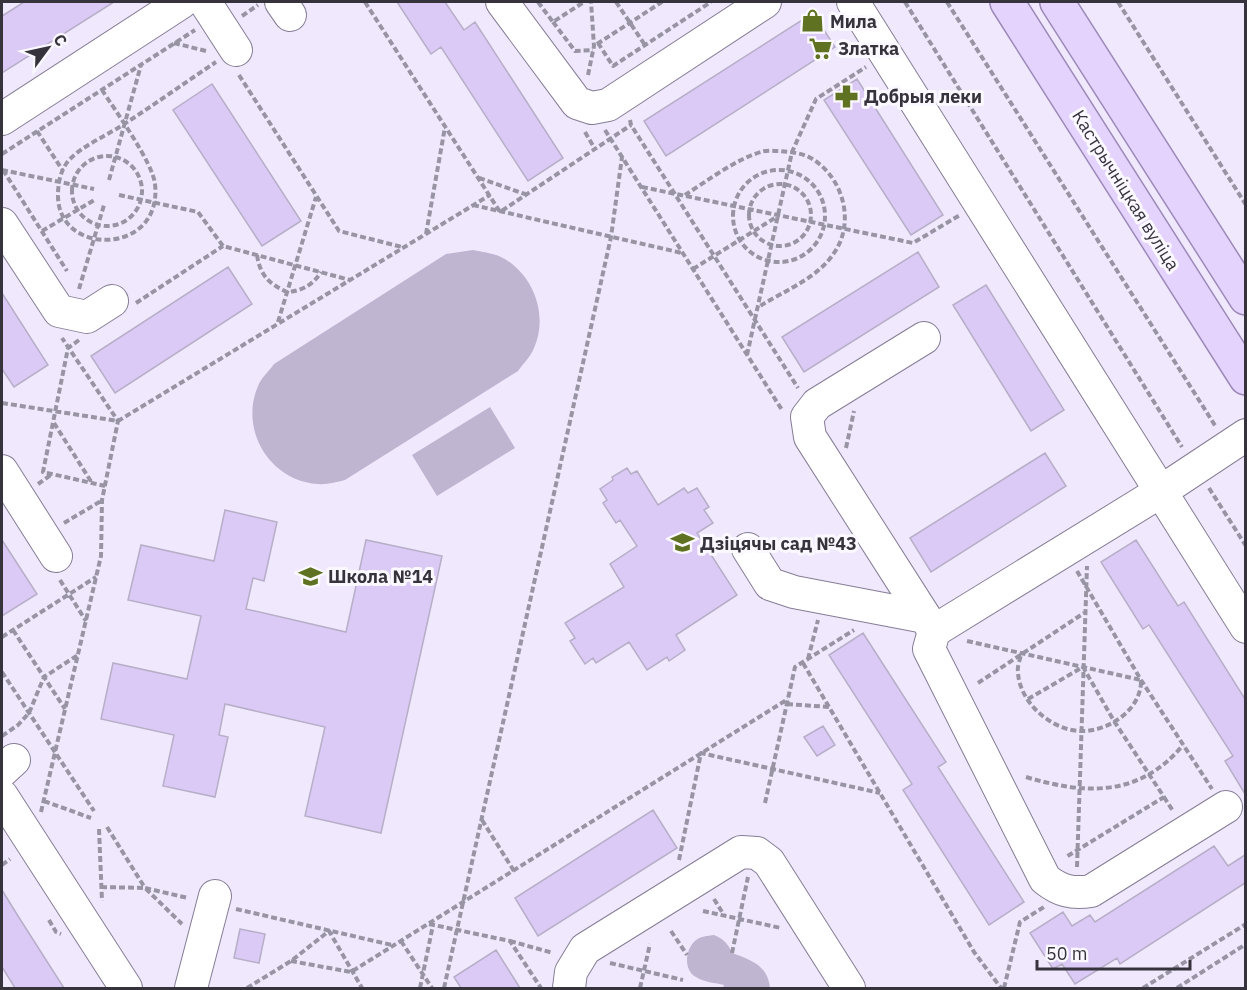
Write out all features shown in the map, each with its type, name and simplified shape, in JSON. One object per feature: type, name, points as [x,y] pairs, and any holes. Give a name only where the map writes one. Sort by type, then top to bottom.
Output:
[{"type":"main road","name":"Кастрычніцкая вуліца","points":[[1007,2],[1245,378]]},
{"type":"main road","points":[[1057,2],[1245,298]]},
{"type":"lane","points":[[2,119],[182,2]]},
{"type":"lane","points":[[501,2],[577,103],[592,108],[608,105],[765,2]]},
{"type":"lane","points":[[853,2],[1245,627]]},
{"type":"lane","points":[[201,15],[225,58]]},
{"type":"lane","points":[[2,224],[59,311],[87,317],[124,302]]},
{"type":"lane","points":[[924,338],[817,404],[807,417],[810,437],[940,629]]},
{"type":"lane","points":[[1226,807],[1091,891],[1073,894],[1057,888],[1045,879],[929,649],[940,629],[1160,492],[1237,441]]},
{"type":"lane","points":[[2,471],[56,555]]},
{"type":"lane","points":[[748,549],[770,584],[940,629]]},
{"type":"lane","points":[[2,796],[126,988]]},
{"type":"lane","points":[[569,988],[571,972],[585,949],[741,852],[757,853],[769,862],[849,988]]},
{"type":"lane","points":[[191,988],[214,900]]},
{"type":"path","points":[[365,2],[500,212]]},
{"type":"path","points":[[538,2],[575,51],[595,47],[662,2]]},
{"type":"path","points":[[553,22],[584,2]]},
{"type":"path","points":[[587,79],[595,47],[591,2]]},
{"type":"path","points":[[616,2],[645,45]]},
{"type":"path","points":[[595,47],[613,66],[711,2]]},
{"type":"path","points":[[905,2],[1245,546]]},
{"type":"path","points":[[947,2],[1237,441]]},
{"type":"path","points":[[1118,2],[1245,205]]},
{"type":"path","points":[[2,154],[174,43],[201,15]]},
{"type":"path","points":[[174,43],[225,58],[339,231],[403,248]]},
{"type":"path","points":[[102,90],[124,124],[148,165],[156,183],[155,202],[148,220],[134,233],[116,240],[94,240],[79,233],[64,218],[58,201],[58,181],[66,164],[77,154],[124,124],[225,58]]},
{"type":"path","points":[[110,180],[141,65]]},
{"type":"path","points":[[747,355],[792,152],[816,99],[869,65]]},
{"type":"path","points":[[601,123],[783,412]]},
{"type":"path","points":[[500,212],[631,125],[801,393]]},
{"type":"path","points":[[426,234],[445,127]]},
{"type":"path","points":[[37,131],[63,171]]},
{"type":"path","points":[[685,195],[738,162],[762,151],[792,152],[814,159],[833,178],[844,202],[844,229],[835,253],[817,271],[759,306]]},
{"type":"path","points":[[102,156],[116,157],[128,163],[138,173],[142,185],[142,199],[137,212],[126,222],[112,227],[98,226],[86,220],[77,210],[72,198],[72,184],[78,171],[88,161],[102,156]]},
{"type":"path","points":[[444,988],[611,237],[622,157]]},
{"type":"path","points":[[2,170],[94,189]]},
{"type":"path","points":[[2,170],[67,270]]},
{"type":"path","points":[[770,170],[788,171],[805,178],[817,191],[824,208],[824,226],[817,242],[804,255],[787,261],[769,261],[752,254],[739,240],[733,224],[733,207],[740,190],[753,177],[770,170]]},
{"type":"path","points":[[478,177],[526,194]]},
{"type":"path","points":[[773,185],[785,185],[797,189],[806,198],[810,210],[810,223],[805,234],[796,242],[784,246],[772,245],[762,240],[754,231],[750,221],[750,210],[754,199],[762,190],[773,185]]},
{"type":"path","points":[[641,187],[913,243],[965,212]]},
{"type":"path","points":[[119,195],[198,212],[223,246],[350,280]]},
{"type":"path","points":[[2,403],[118,421],[490,195]]},
{"type":"path","points":[[278,323],[316,197]]},
{"type":"path","points":[[42,231],[96,199]]},
{"type":"path","points":[[77,298],[104,205]]},
{"type":"path","points":[[473,205],[683,253]]},
{"type":"path","points":[[693,269],[778,216]]},
{"type":"path","points":[[124,302],[223,246]]},
{"type":"path","points":[[257,255],[259,267],[268,281],[287,292],[306,287],[315,281],[321,272]]},
{"type":"path","points":[[87,335],[68,348],[43,472],[105,486]]},
{"type":"path","points":[[845,452],[854,410]]},
{"type":"path","points":[[56,753],[101,556],[102,501],[118,421]]},
{"type":"path","points":[[53,423],[92,483]]},
{"type":"path","points":[[33,487],[52,474]]},
{"type":"path","points":[[56,524],[68,522],[102,501]]},
{"type":"path","points":[[1077,872],[1087,556]]},
{"type":"path","points":[[1076,567],[1141,680],[1226,807]]},
{"type":"path","points":[[2,637],[96,577]]},
{"type":"path","points":[[978,683],[1085,613]]},
{"type":"path","points":[[808,660],[819,617]]},
{"type":"path","points":[[765,803],[795,667],[856,629]]},
{"type":"path","points":[[940,629],[1021,654],[1141,680]]},
{"type":"path","points":[[13,630],[66,710]]},
{"type":"path","points":[[6,756],[18,725],[29,713],[44,676],[78,654]]},
{"type":"path","points":[[1021,654],[1017,671],[1021,687],[1028,699],[1039,713],[1054,723],[1081,731],[1101,727],[1124,716],[1135,705],[1141,692],[1141,680]]},
{"type":"path","points":[[803,663],[974,952],[1003,988]]},
{"type":"path","points":[[1028,699],[1083,667]]},
{"type":"path","points":[[1066,857],[1164,797],[1114,721],[1083,667]]},
{"type":"path","points":[[2,672],[94,812]]},
{"type":"path","points":[[291,961],[351,972],[401,940],[430,925],[701,753],[787,702],[829,707]]},
{"type":"path","points":[[1026,777],[1061,787],[1079,789],[1112,787],[1150,776],[1171,760],[1184,745]]},
{"type":"path","points":[[701,753],[880,793]]},
{"type":"path","points":[[678,864],[701,753]]},
{"type":"path","points":[[44,801],[90,818]]},
{"type":"path","points":[[482,819],[514,871]]},
{"type":"path","points":[[107,827],[145,888],[184,925]]},
{"type":"path","points":[[99,829],[102,900],[106,908]]},
{"type":"path","points":[[2,865],[10,859]]},
{"type":"path","points":[[101,887],[145,888],[214,900],[329,931],[393,945]]},
{"type":"path","points":[[713,897],[725,916]]},
{"type":"path","points":[[1003,988],[1020,922],[1050,903]]},
{"type":"path","points":[[703,911],[790,930]]},
{"type":"path","points":[[1143,988],[1245,924]]},
{"type":"path","points":[[430,925],[510,941],[553,953],[563,947]]},
{"type":"path","points":[[420,988],[430,925]]},
{"type":"path","points":[[247,988],[291,961],[329,931]]},
{"type":"path","points":[[329,931],[362,988]]},
{"type":"path","points":[[671,931],[687,955]]},
{"type":"path","points":[[401,940],[432,988]]},
{"type":"path","points":[[510,941],[541,988]]},
{"type":"path","points":[[640,988],[650,944]]},
{"type":"path","points":[[1177,988],[1245,944]]},
{"type":"path","points":[[602,961],[683,980]]},
{"type":"shaded area","points":[[473,250],[498,256],[512,264],[522,273],[535,296],[540,322],[538,335],[533,351],[518,371],[345,480],[321,484],[301,481],[286,474],[273,463],[256,436],[253,403],[258,386],[274,364],[446,254]]},
{"type":"shaded area","points":[[490,407],[515,448],[437,496],[412,455]]},
{"type":"shaded area","points":[[714,935],[725,942],[732,953],[758,965],[766,974],[770,988],[723,988],[724,985],[702,980],[692,974],[687,965],[687,959],[692,944],[704,936]]},
{"type":"building","points":[[24,2],[114,2],[2,73],[2,16]]},
{"type":"building","points":[[397,2],[445,2],[464,30],[475,22],[563,158],[528,181],[441,47],[431,54]]},
{"type":"building","points":[[813,13],[835,47],[666,156],[644,121]]},
{"type":"building","points":[[857,79],[943,215],[911,235],[824,100]]},
{"type":"building","points":[[212,84],[301,221],[262,246],[173,110]]},
{"type":"building","points":[[918,252],[939,287],[804,372],[782,337]]},
{"type":"building","points":[[228,267],[252,304],[115,393],[91,356]]},
{"type":"building","points":[[986,285],[1064,410],[1031,431],[953,305]]},
{"type":"building","points":[[2,293],[48,365],[14,387],[2,369]]},
{"type":"building","points":[[1045,453],[1066,486],[931,572],[910,538]]},
{"type":"building","points":[[627,468],[631,474],[637,471],[658,505],[684,488],[688,493],[697,488],[709,507],[704,510],[713,523],[697,533],[737,595],[676,635],[685,650],[669,661],[667,657],[647,670],[629,642],[596,663],[593,658],[585,664],[570,641],[575,638],[565,623],[624,587],[610,564],[637,546],[620,520],[616,523],[603,503],[607,500],[600,489],[613,480],[612,477]]},
{"type":"building","points":[[225,510],[277,522],[264,581],[253,578],[246,609],[346,632],[366,540],[442,556],[381,833],[305,816],[325,727],[225,704],[219,735],[228,737],[215,797],[163,786],[174,735],[101,719],[113,663],[187,679],[201,616],[128,600],[141,545],[214,561]]},
{"type":"building","points":[[2,540],[37,594],[2,616]]},
{"type":"building","points":[[1136,540],[1178,606],[1184,602],[1245,699],[1245,794],[1225,761],[1233,756],[1149,625],[1143,629],[1101,562]]},
{"type":"building","points":[[863,633],[946,762],[938,767],[1024,902],[989,925],[903,790],[912,784],[829,655]]},
{"type":"building","points":[[823,726],[835,745],[817,756],[804,737]]},
{"type":"building","points":[[653,810],[677,848],[538,936],[515,898]]},
{"type":"building","points":[[1214,846],[1228,866],[1245,855],[1245,883],[1120,964],[1117,958],[1075,984],[1062,964],[1053,969],[1030,933],[1063,912],[1072,926],[1090,915],[1095,922]]},
{"type":"building","points":[[2,890],[64,988],[15,988],[2,967]]},
{"type":"building","points":[[240,929],[265,934],[259,963],[234,958]]},
{"type":"building","points":[[496,950],[520,988],[461,988],[454,977]]},
{"type":"place","name":"Мила","points":[[812,21]]},
{"type":"place","name":"Златка","points":[[820,48]]},
{"type":"place","name":"Добрыя леки","points":[[846,96]]},
{"type":"place","name":"Дзіцячы сад №43","points":[[682,543]]},
{"type":"place","name":"Школа №14","points":[[310,576]]}]
